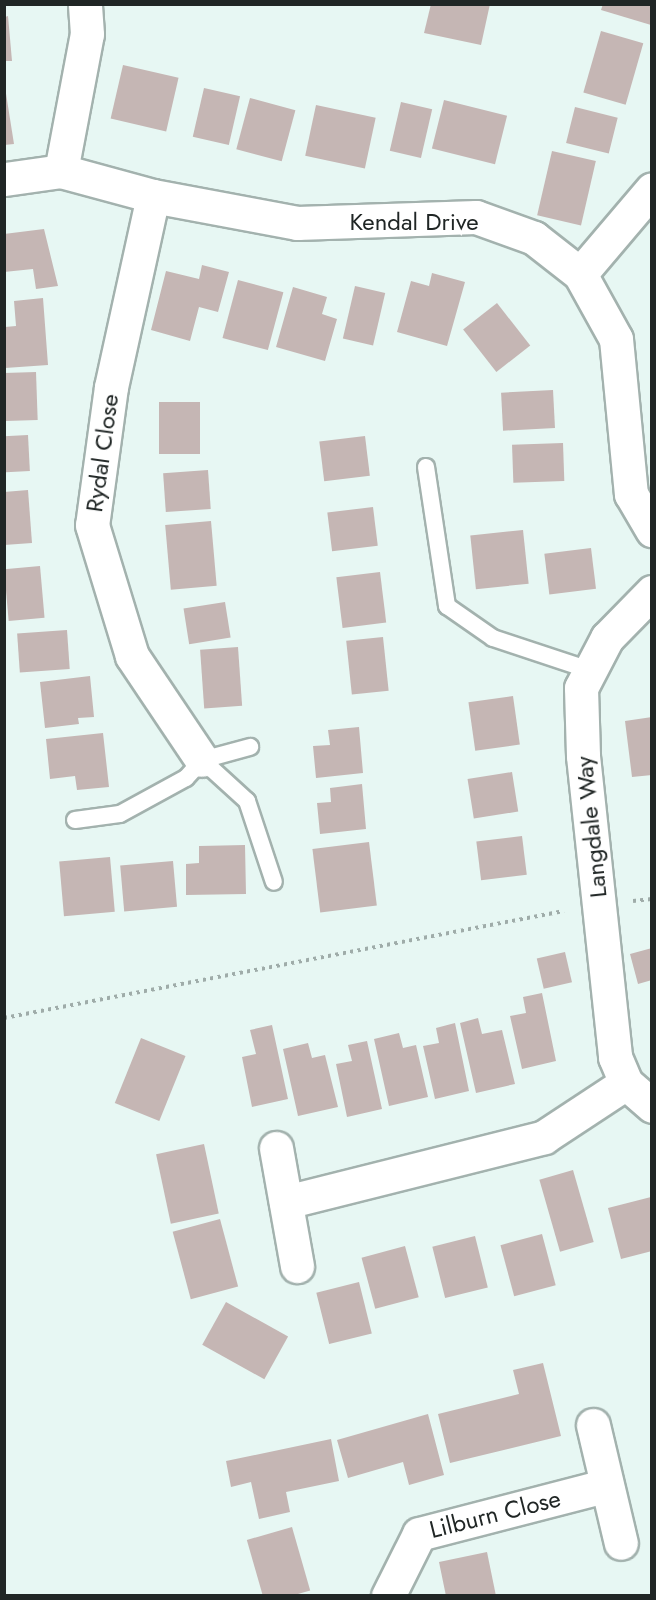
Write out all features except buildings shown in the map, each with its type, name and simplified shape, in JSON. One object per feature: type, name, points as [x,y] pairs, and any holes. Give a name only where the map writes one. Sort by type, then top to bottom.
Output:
[{"type":"street","points":[[61,171],[87,34],[85,4]]},
{"type":"street","name":"Kendal Drive","points":[[5,179],[61,171],[153,196],[297,223],[476,217],[534,238],[580,274],[615,339],[631,494],[651,530]]},
{"type":"street","points":[[580,274],[651,189]]},
{"type":"street","name":"Rydal Close","points":[[153,196],[111,387],[92,525],[132,656],[202,760]]},
{"type":"street","name":"Langdale Way","points":[[651,592],[607,638],[581,688],[583,756],[615,1057],[626,1083],[651,1106]]},
{"type":"street","points":[[286,1202],[544,1137],[626,1083]]},
{"type":"street","points":[[276,1148],[297,1266]]},
{"type":"street","points":[[593,1425],[604,1486],[621,1543]]},
{"type":"street","name":"Lilburn Close","points":[[388,1596],[418,1534],[604,1486]]},
{"type":"lane","points":[[426,466],[447,606],[493,638],[590,670]]},
{"type":"lane","points":[[75,820],[120,814],[153,800],[202,760],[250,747]]},
{"type":"lane","points":[[202,760],[247,801],[274,882]]},
{"type":"path","points":[[4,1018],[599,904]]}]
